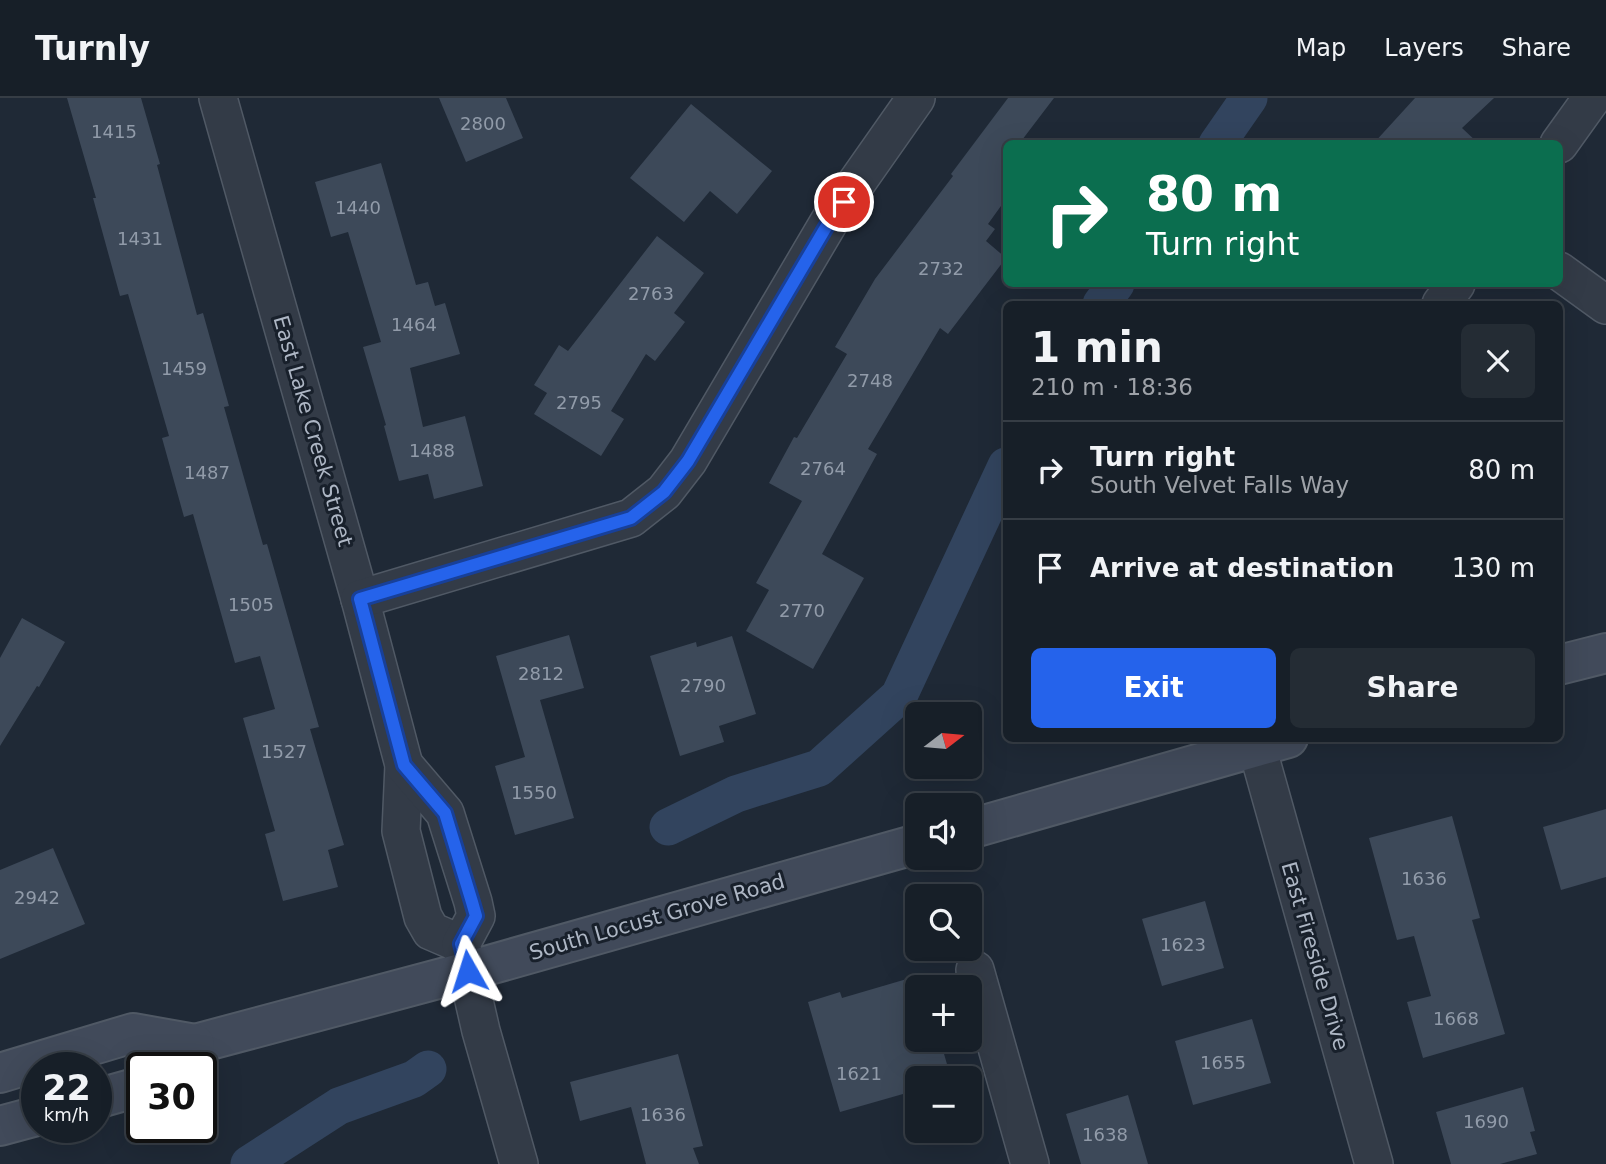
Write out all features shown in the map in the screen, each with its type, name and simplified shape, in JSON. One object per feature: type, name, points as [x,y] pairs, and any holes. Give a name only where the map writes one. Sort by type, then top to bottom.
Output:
[{"type":"main road","points":[[1563,665],[1606,653]]},
{"type":"main road","points":[[982,826],[1273,743]]},
{"type":"main road","name":"South Locust Grove Road","points":[[192,1052],[465,957],[905,847]]},
{"type":"main road","name":"South Locust Grove Road","points":[[0,1073],[133,1033],[173,1052]]},
{"type":"main road","points":[[0,1126],[21,1120]]},
{"type":"street","name":"East Lake Creek Street","points":[[218,98],[360,599],[404,765],[401,831],[423,917],[431,931],[465,957],[476,916],[445,813],[404,765]]},
{"type":"street","points":[[360,599],[631,518],[664,492],[688,461],[829,222],[916,98]]},
{"type":"street","points":[[1562,140],[1592,98]]},
{"type":"street","points":[[1563,274],[1606,305]]},
{"type":"street","name":"East Fireside Drive","points":[[1273,743],[1374,1164]]},
{"type":"street","points":[[465,957],[481,1031],[519,1164]]},
{"type":"street","points":[[975,970],[1030,1164]]},
{"type":"building","points":[[67,98],[141,98],[197,315],[203,313],[229,406],[224,407],[263,545],[267,544],[319,727],[310,729],[344,845],[328,850],[338,887],[283,901],[265,834],[275,831],[243,718],[275,709],[260,656],[235,663],[193,514],[184,517],[162,438],[169,436],[128,294],[120,296],[93,198],[96,198]]},
{"type":"building","points":[[439,98],[506,98],[523,138],[466,162]]},
{"type":"building","points":[[1008,98],[1054,98],[1022,140],[1003,140],[1003,203],[988,224],[995,229],[986,241],[1003,255],[1003,262],[948,334],[940,328],[868,449],[877,454],[822,554],[864,578],[813,669],[746,631],[769,590],[756,583],[802,501],[769,483],[794,437],[797,438],[847,354],[835,347],[875,279],[953,176],[951,174]]},
{"type":"building","points":[[1415,98],[1494,98],[1462,128],[1475,140],[1377,140]]},
{"type":"building","points":[[691,104],[772,171],[737,214],[710,191],[684,222],[630,178]]},
{"type":"building","points":[[381,163],[416,285],[428,282],[435,306],[445,303],[460,354],[410,368],[423,427],[465,416],[483,486],[434,499],[428,474],[399,481],[363,347],[381,342],[348,232],[331,237],[315,182]]},
{"type":"building","points":[[657,236],[704,273],[674,313],[685,322],[655,361],[646,354],[611,411],[624,419],[601,456],[534,414],[547,393],[534,385],[559,345],[568,351]]},
{"type":"building","points":[[22,618],[65,642],[0,746],[0,658]]},
{"type":"building","points":[[569,635],[584,688],[540,700],[574,818],[515,835],[495,766],[525,757],[496,656]]},
{"type":"building","points":[[732,636],[756,714],[719,726],[724,742],[680,756],[650,656],[696,642],[697,647]]},
{"type":"building","points":[[1606,809],[1606,877],[1561,890],[1543,827]]},
{"type":"building","points":[[1452,816],[1480,918],[1472,920],[1505,1034],[1423,1058],[1407,1002],[1431,996],[1414,936],[1397,940],[1369,838]]},
{"type":"building","points":[[53,848],[85,924],[0,959],[0,870]]},
{"type":"building","points":[[1205,901],[1224,968],[1162,986],[1142,919]]},
{"type":"building","points":[[905,980],[905,1052],[943,1052],[948,1066],[905,1066],[905,1093],[840,1112],[808,1002],[840,992],[842,998]]},
{"type":"building","points":[[1252,1019],[1271,1083],[1193,1105],[1175,1041]]},
{"type":"building","points":[[678,1054],[703,1146],[693,1148],[699,1164],[646,1164],[631,1107],[580,1121],[570,1082]]},
{"type":"building","points":[[1523,1087],[1535,1131],[1530,1132],[1537,1154],[1500,1164],[1451,1164],[1436,1112]]},
{"type":"building","points":[[1128,1095],[1148,1164],[1081,1164],[1066,1114]]},
{"type":"waterway","points":[[1220,140],[1249,98]]},
{"type":"waterway","points":[[1103,301],[1114,287]]},
{"type":"waterway","points":[[668,827],[736,794],[819,768],[899,696],[1003,472]]},
{"type":"waterway","points":[[249,1164],[339,1106],[414,1079],[428,1069]]},
{"type":"route","points":[[468,971],[461,944],[476,916],[472,902],[445,813],[404,765],[360,599],[631,518],[664,492],[688,461],[829,222],[844,202]]}]
